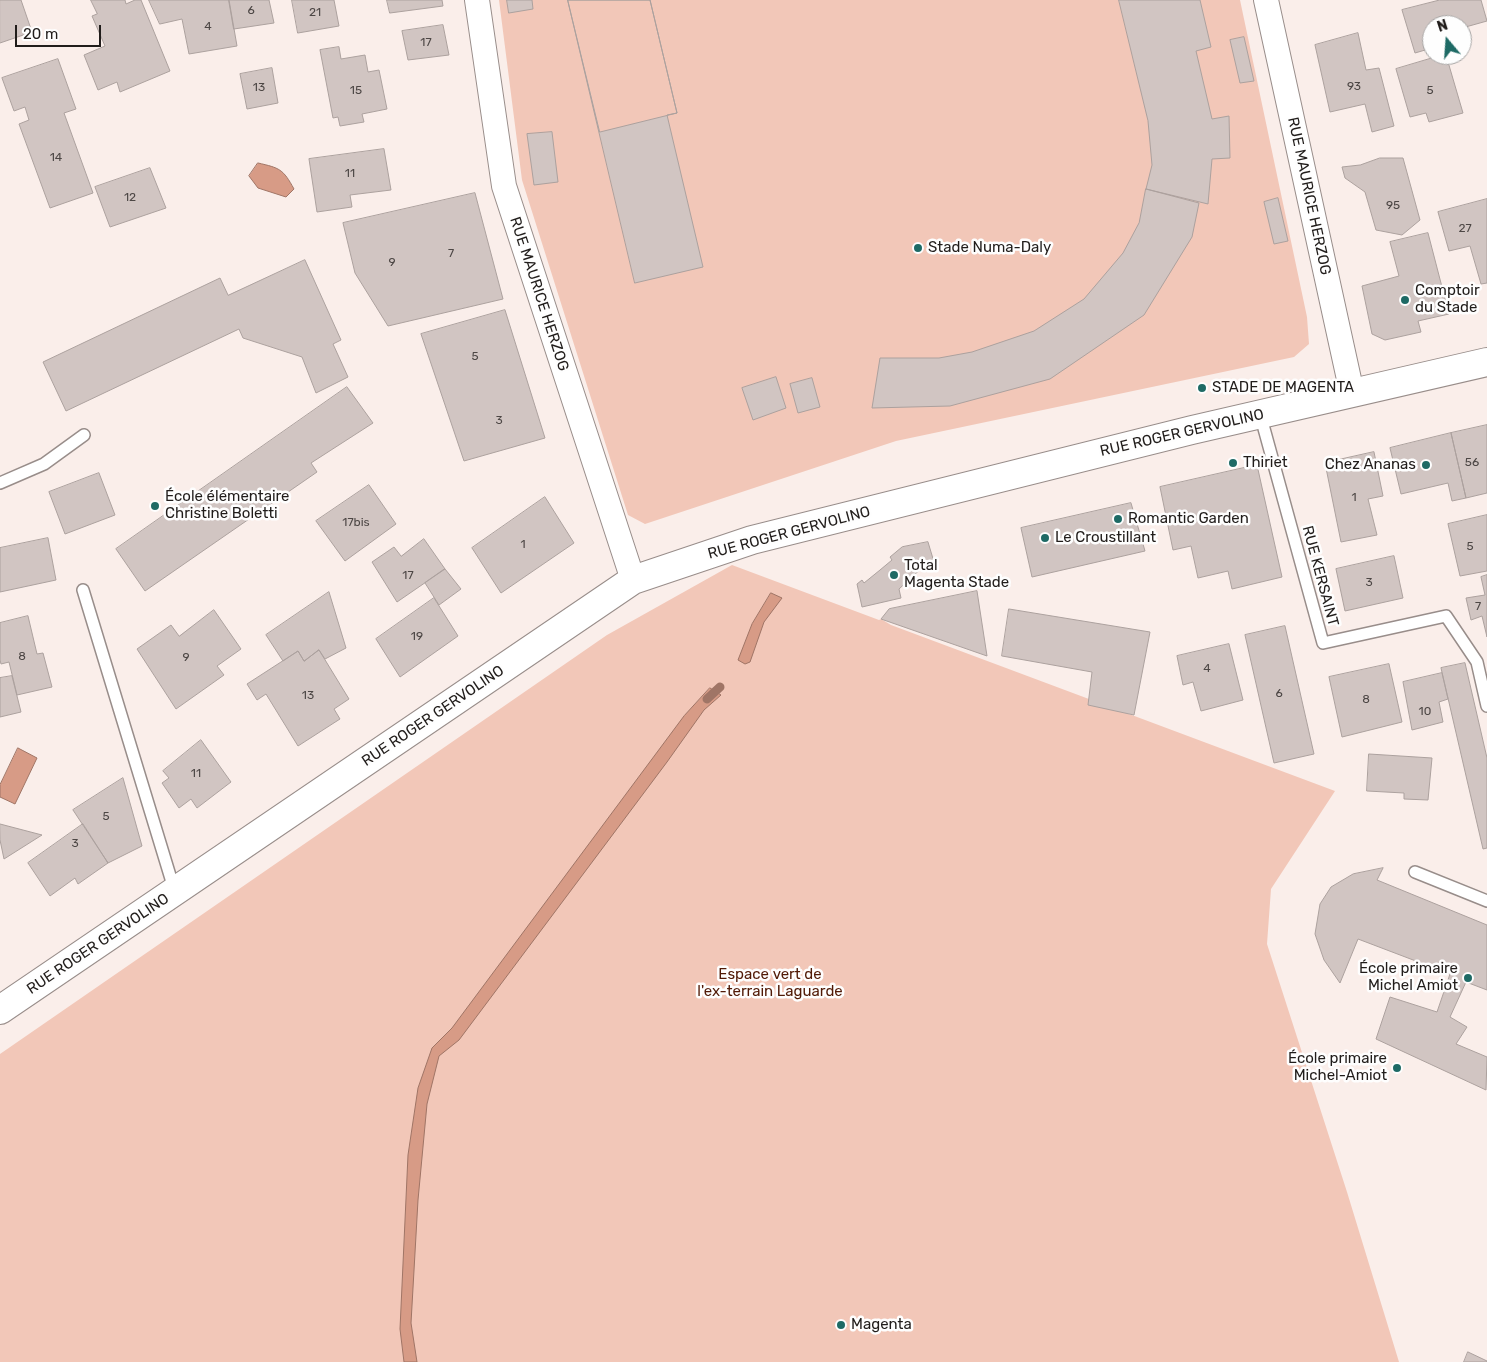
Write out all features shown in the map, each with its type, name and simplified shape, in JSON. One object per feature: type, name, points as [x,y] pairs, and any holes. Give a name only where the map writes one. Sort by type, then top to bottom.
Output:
[{"type":"main road","name":"RUE ROGER GERVOLINO","points":[[0,1010],[633,580],[752,540],[1260,414],[1487,362]]},
{"type":"street","name":"RUE MAURICE HERZOG","points":[[477,0],[504,186],[633,580]]},
{"type":"street","name":"RUE MAURICE HERZOG","points":[[1266,0],[1352,393]]},
{"type":"lane","name":"RUE KERSAINT","points":[[1260,414],[1323,643],[1446,616],[1477,662],[1487,706]]},
{"type":"lane","points":[[0,483],[44,464],[84,436]]},
{"type":"lane","points":[[82,590],[174,892]]},
{"type":"lane","points":[[1415,872],[1487,901]]},
{"type":"green space","name":"Stade Numa-Daly","points":[[499,0],[1240,0],[1307,317],[1309,344],[1294,357],[896,441],[645,524],[628,515],[522,180]]},
{"type":"green space","name":"Espace vert de l'ex-terrain Laguarde","points":[[732,565],[879,620],[881,619],[891,625],[1335,791],[1271,889],[1267,944],[1347,1192],[1399,1362],[0,1362],[0,1054],[607,635]]},
{"type":"shaded area","points":[[258,163],[280,170],[294,189],[286,197],[258,188],[249,176]]},
{"type":"shaded area","points":[[771,593],[782,598],[764,622],[750,662],[745,664],[738,660],[752,624]]},
{"type":"shaded area","points":[[710,688],[721,695],[704,710],[459,1040],[439,1056],[427,1104],[418,1200],[411,1323],[417,1362],[404,1362],[400,1329],[408,1155],[418,1088],[432,1048],[452,1028],[684,716]]},
{"type":"shaded area","points":[[18,748],[37,758],[15,804],[0,797],[0,785]]},
{"type":"building","points":[[0,0],[21,0],[32,32],[0,43]]},
{"type":"building","points":[[91,0],[125,0],[126,4],[135,0],[141,0],[170,71],[120,92],[117,82],[98,90],[84,55],[105,46],[92,16],[97,14]]},
{"type":"building","points":[[149,0],[229,0],[237,46],[189,54],[182,19],[160,24]]},
{"type":"building","points":[[229,0],[269,0],[274,23],[234,29]]},
{"type":"building","points":[[292,0],[334,0],[339,26],[298,33]]},
{"type":"building","points":[[387,0],[442,0],[443,6],[390,13]]},
{"type":"building","points":[[507,0],[532,0],[533,9],[509,13]]},
{"type":"building","points":[[568,0],[650,0],[677,113],[667,115],[703,267],[635,283]]},
{"type":"building","points":[[568,0],[650,0],[677,113],[600,132]]},
{"type":"building","points":[[1119,0],[1200,0],[1211,47],[1196,51],[1212,119],[1229,116],[1230,158],[1212,159],[1208,204],[1146,189],[1152,165],[1148,121]]},
{"type":"building","points":[[1440,0],[1481,0],[1487,21],[1472,25],[1472,15],[1422,15],[1422,51],[1415,53],[1402,10]]},
{"type":"building","points":[[443,25],[449,55],[408,60],[402,31]]},
{"type":"building","points":[[1358,33],[1366,70],[1379,68],[1394,126],[1372,132],[1365,104],[1330,112],[1315,45]]},
{"type":"building","points":[[1244,37],[1254,81],[1240,83],[1230,40]]},
{"type":"building","points":[[339,47],[341,59],[365,55],[368,72],[379,70],[387,109],[362,114],[364,122],[340,126],[338,117],[333,118],[320,50]]},
{"type":"building","points":[[58,59],[76,109],[64,113],[93,193],[50,208],[19,124],[29,120],[25,107],[14,111],[2,78]]},
{"type":"building","points":[[1422,61],[1422,65],[1449,65],[1463,113],[1429,122],[1426,113],[1410,117],[1396,69]]},
{"type":"building","points":[[272,68],[278,103],[247,109],[240,74]]},
{"type":"building","points":[[552,132],[558,182],[534,185],[527,134]]},
{"type":"building","points":[[384,149],[391,190],[350,195],[352,207],[317,212],[309,159]]},
{"type":"building","points":[[1380,158],[1403,158],[1420,220],[1402,235],[1376,230],[1365,192],[1345,178],[1342,167],[1360,165]]},
{"type":"building","points":[[150,168],[166,208],[110,227],[95,187]]},
{"type":"building","points":[[1146,189],[1199,203],[1192,237],[1144,315],[1050,379],[950,406],[872,408],[880,358],[939,358],[972,352],[1034,331],[1084,299],[1123,253],[1139,223]]},
{"type":"building","points":[[475,193],[503,299],[388,326],[355,273],[343,223]]},
{"type":"building","points":[[1278,198],[1288,241],[1274,244],[1264,202]]},
{"type":"building","points":[[1487,199],[1487,283],[1481,284],[1470,246],[1449,251],[1438,212]]},
{"type":"building","name":"Comptoir du Stade","points":[[1428,233],[1449,314],[1418,321],[1421,332],[1385,340],[1372,334],[1362,286],[1399,276],[1390,242]]},
{"type":"building","points":[[305,260],[341,340],[333,344],[348,377],[316,393],[302,357],[243,338],[239,329],[66,411],[43,362],[220,278],[228,295]]},
{"type":"building","points":[[505,310],[545,438],[464,461],[421,334]]},
{"type":"building","points":[[776,377],[786,408],[753,420],[742,388]]},
{"type":"building","points":[[812,378],[820,407],[798,413],[790,384]]},
{"type":"building","points":[[347,387],[373,423],[311,463],[317,472],[145,591],[116,549]]},
{"type":"building","points":[[1487,425],[1487,493],[1466,498],[1451,433]]},
{"type":"building","name":"Chez Ananas","points":[[1451,433],[1466,498],[1452,501],[1448,483],[1401,494],[1390,448]]},
{"type":"building","points":[[1374,452],[1383,496],[1368,499],[1377,535],[1341,542],[1325,463]]},
{"type":"building","points":[[1257,465],[1282,577],[1232,589],[1228,571],[1198,578],[1191,546],[1173,550],[1160,487]]},
{"type":"building","points":[[99,473],[115,515],[65,534],[49,492]]},
{"type":"building","points":[[369,485],[396,524],[345,561],[316,521]]},
{"type":"building","points":[[545,497],[574,543],[501,593],[472,548]]},
{"type":"building","points":[[1131,503],[1145,551],[1032,577],[1021,528]]},
{"type":"building","points":[[1487,515],[1487,571],[1460,576],[1448,524]]},
{"type":"building","points":[[48,538],[56,580],[0,592],[0,548]]},
{"type":"building","points":[[424,539],[445,569],[397,602],[372,562],[394,547],[401,556]]},
{"type":"building","name":"Total Magenta Stade","points":[[928,542],[934,562],[930,567],[926,564],[899,589],[901,598],[862,607],[857,584],[862,580],[864,583],[880,570],[892,560],[890,557],[902,547]]},
{"type":"building","points":[[1394,556],[1403,598],[1345,611],[1336,569]]},
{"type":"building","points":[[445,569],[461,589],[439,605],[425,583]]},
{"type":"building","points":[[1487,575],[1487,637],[1482,616],[1471,620],[1466,598],[1485,595],[1481,577]]},
{"type":"building","points":[[977,591],[987,656],[881,619],[889,609]]},
{"type":"building","points":[[329,592],[346,648],[325,659],[319,650],[304,661],[298,651],[283,661],[266,635]]},
{"type":"building","points":[[434,598],[458,636],[400,677],[376,639]]},
{"type":"building","points":[[1009,609],[1150,632],[1134,715],[1088,705],[1092,672],[1002,656]]},
{"type":"building","points":[[214,610],[241,649],[217,666],[224,675],[176,709],[137,649],[171,625],[179,636]]},
{"type":"building","points":[[28,616],[37,654],[43,653],[52,687],[17,695],[9,662],[1,664],[0,660],[0,623]]},
{"type":"building","points":[[1285,626],[1314,754],[1274,763],[1245,635]]},
{"type":"building","points":[[1229,644],[1243,700],[1201,711],[1193,682],[1183,685],[1177,656]]},
{"type":"building","points":[[319,650],[349,699],[334,709],[340,719],[298,746],[266,694],[257,700],[247,684],[298,651],[304,661]]},
{"type":"building","points":[[1465,663],[1487,758],[1487,848],[1483,849],[1441,668]]},
{"type":"building","points":[[1389,664],[1402,722],[1342,737],[1329,677]]},
{"type":"building","points":[[1442,673],[1448,699],[1439,702],[1443,722],[1412,730],[1403,682]]},
{"type":"building","points":[[12,676],[21,712],[0,717],[0,678]]},
{"type":"building","points":[[201,740],[231,782],[197,808],[191,799],[179,808],[162,783],[169,778],[163,771]]},
{"type":"building","points":[[1369,754],[1432,758],[1428,800],[1404,799],[1404,793],[1367,791]]},
{"type":"building","points":[[123,778],[142,846],[108,863],[73,810]]},
{"type":"building","points":[[0,824],[42,835],[4,859],[0,840]]},
{"type":"building","points":[[83,824],[108,863],[78,884],[75,878],[50,896],[28,863]]},
{"type":"building","name":"École primaire Michel Amiot","points":[[1383,868],[1377,880],[1487,925],[1487,990],[1466,982],[1450,1017],[1467,1027],[1456,1044],[1487,1057],[1486,1090],[1376,1039],[1390,997],[1437,1012],[1450,974],[1358,939],[1340,983],[1324,960],[1315,934],[1320,904],[1331,887],[1353,874]]},
{"type":"building","points":[[1468,1352],[1487,1361],[1487,1362],[1464,1362]]},
{"type":"waterway","points":[[707,699],[720,687]]},
{"type":"place","name":"Stade Numa-Daly","points":[[918,248]]},
{"type":"place","name":"Comptoir du Stade","points":[[1405,300]]},
{"type":"place","name":"STADE DE MAGENTA","points":[[1202,388]]},
{"type":"place","name":"Thiriet","points":[[1233,463]]},
{"type":"place","name":"Chez Ananas","points":[[1426,465]]},
{"type":"place","name":"École élémentaire Christine Boletti","points":[[155,506]]},
{"type":"place","name":"Romantic Garden","points":[[1118,519]]},
{"type":"place","name":"Le Croustillant","points":[[1045,538]]},
{"type":"place","name":"Total Magenta Stade","points":[[894,575]]},
{"type":"place","name":"École primaire Michel Amiot","points":[[1468,978]]},
{"type":"place","name":"École primaire Michel-Amiot","points":[[1397,1068]]},
{"type":"place","name":"Magenta","points":[[841,1325]]}]
